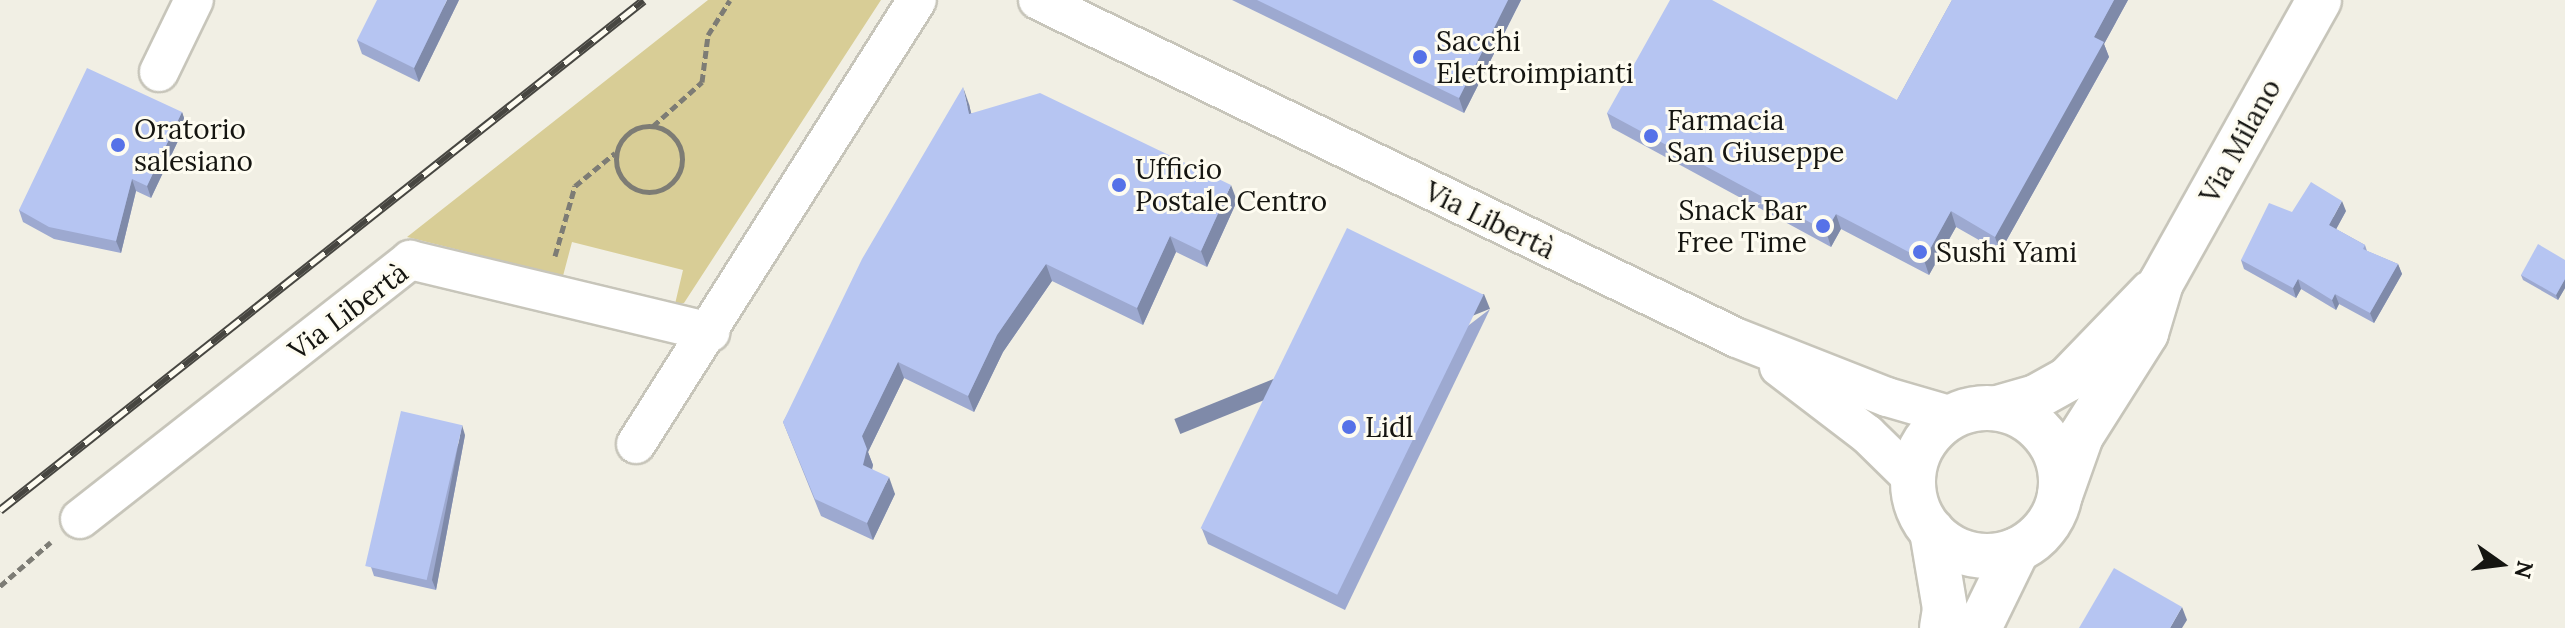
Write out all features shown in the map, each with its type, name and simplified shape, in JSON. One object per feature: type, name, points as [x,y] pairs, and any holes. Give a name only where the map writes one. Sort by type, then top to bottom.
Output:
[{"type":"main road","name":"Via Milano","points":[[1979,628],[2017,550],[2053,518],[2081,436],[2146,333],[2161,283],[2319,0]]},
{"type":"main road","name":"Via Milano","points":[[1953,416],[2036,397],[2068,379],[2161,283]]},
{"type":"main road","points":[[1998,408],[2020,415],[2054,448],[2060,495]]},
{"type":"main road","points":[[1942,628],[1945,609],[1932,531],[1915,499],[1914,480],[1924,443],[1953,416]]},
{"type":"main road","points":[[1932,531],[1971,554],[2017,550]]},
{"type":"street","points":[[159,72],[194,0]]},
{"type":"street","points":[[636,444],[711,332],[917,0]]},
{"type":"street","name":"Via Libertà","points":[[1038,0],[1737,338],[1887,397],[1953,416]]},
{"type":"street","name":"Via Libertà","points":[[80,519],[410,260],[711,332]]},
{"type":"street","points":[[1737,338],[1855,425],[1914,480]]},
{"type":"path","points":[[547,293],[575,186],[616,152],[633,130],[653,126],[702,82],[708,35],[730,0]]},
{"type":"path","points":[[616,152],[626,184],[647,192],[668,186],[682,156],[673,136],[653,126]]},
{"type":"path","points":[[0,586],[80,519]]},
{"type":"shaded area","points":[[708,0],[881,0],[684,303],[675,304],[683,270],[572,242],[563,276],[407,237]]},
{"type":"building","points":[[377,0],[447,0],[414,68],[357,40]]},
{"type":"building","name":"Sacchi Elettroimpianti","points":[[1257,0],[1508,0],[1459,98]]},
{"type":"building","points":[[1670,0],[1712,0],[1897,100],[1952,0],[2114,0],[2094,37],[2104,42],[1995,237],[1951,211],[1924,260],[1836,214],[1826,231],[1607,113]]},
{"type":"building","points":[[87,68],[182,112],[147,186],[132,179],[116,241],[49,227],[19,210]]},
{"type":"building","points":[[963,87],[969,114],[1040,93],[1231,185],[1201,251],[1170,236],[1137,308],[1046,264],[997,335],[968,396],[898,362],[862,436],[867,449],[863,465],[889,477],[867,523],[815,499],[783,422],[862,259]]},
{"type":"building","points":[[2311,182],[2342,201],[2329,225],[2365,245],[2363,249],[2398,264],[2370,313],[2335,294],[2332,300],[2298,279],[2293,288],[2241,260],[2269,203],[2292,212]]},
{"type":"building","name":"Lidl","points":[[1347,228],[1484,295],[1337,595],[1201,528]]},
{"type":"building","points":[[2538,244],[2565,260],[2565,279],[2556,295],[2521,275]]},
{"type":"building","points":[[401,411],[462,425],[427,580],[365,566]]},
{"type":"building","points":[[2114,568],[2182,607],[2170,628],[2079,628]]},
{"type":"railway","points":[[0,510],[644,0]]},
{"type":"place","name":"Sacchi Elettroimpianti","points":[[1420,57]]},
{"type":"place","name":"Farmacia San Giuseppe","points":[[1651,136]]},
{"type":"place","name":"Oratorio salesiano","points":[[118,145]]},
{"type":"place","name":"Ufficio Postale Centro","points":[[1119,185]]},
{"type":"place","name":"Snack Bar Free Time","points":[[1823,226]]},
{"type":"place","name":"Sushi Yami","points":[[1920,252]]},
{"type":"place","name":"Lidl","points":[[1349,427]]}]
